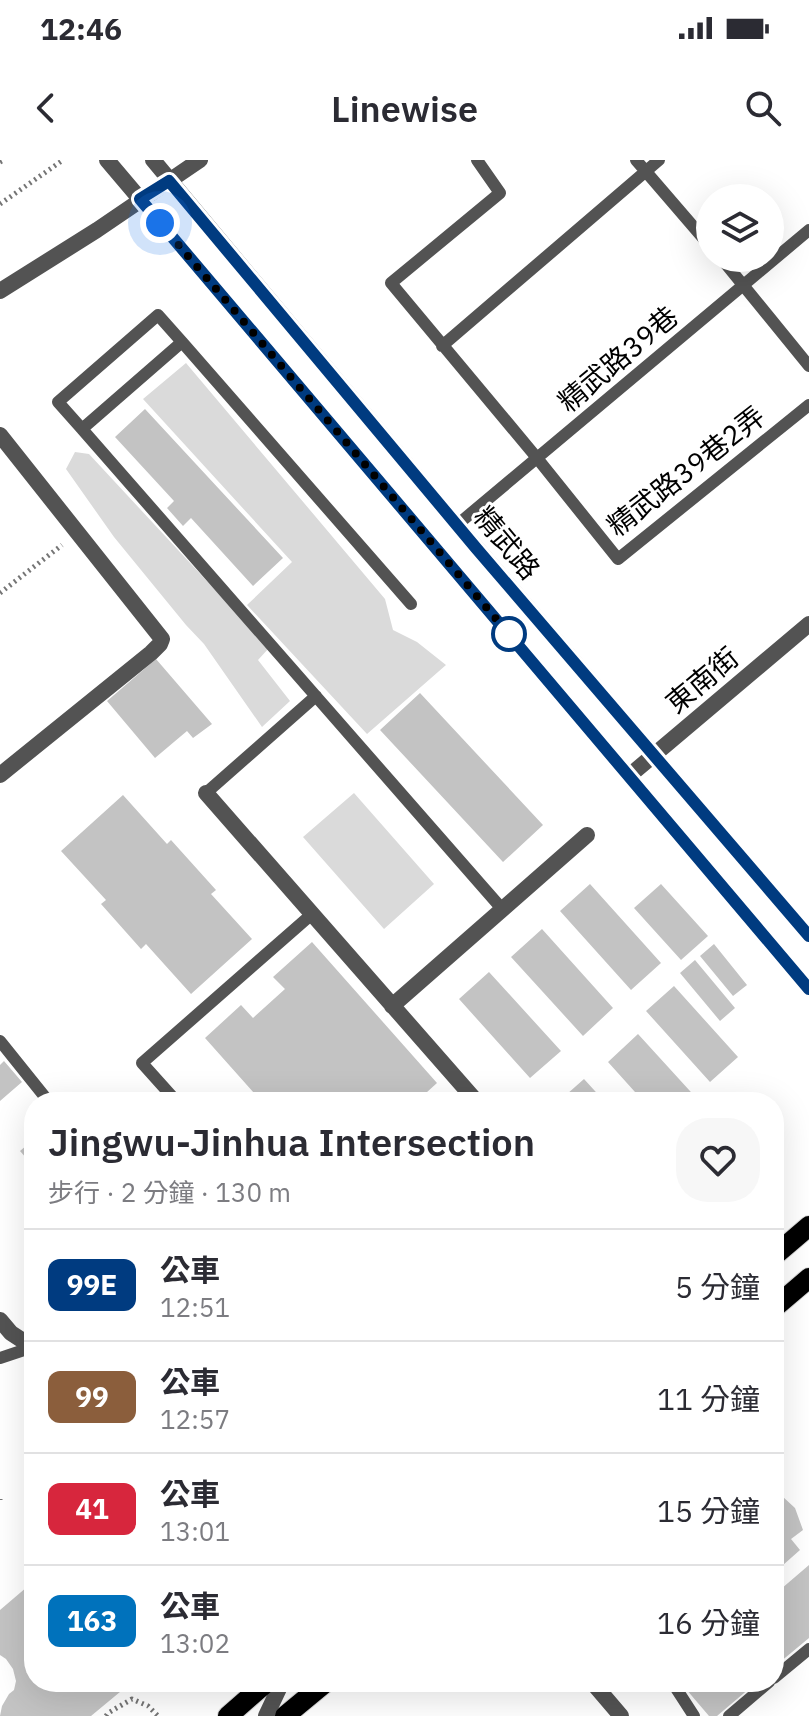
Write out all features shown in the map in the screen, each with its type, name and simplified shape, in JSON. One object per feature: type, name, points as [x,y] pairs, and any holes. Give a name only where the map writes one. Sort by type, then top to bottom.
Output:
[{"type":"main road","points":[[784,1247],[809,1226]]},
{"type":"main road","points":[[784,1299],[809,1278]]},
{"type":"main road","points":[[228,1716],[256,1692]]},
{"type":"main road","points":[[285,1716],[314,1692]]},
{"type":"street","name":"精武路","points":[[107,160],[809,989]]},
{"type":"street","name":"精武路","points":[[153,160],[457,525],[653,755],[806,928]]},
{"type":"street","points":[[0,291],[200,160]]},
{"type":"street","points":[[0,435],[162,639],[151,653],[0,775]]},
{"type":"street","name":"東南街","points":[[629,776],[809,624]]},
{"type":"street","points":[[206,793],[468,1092]]},
{"type":"street","points":[[392,1006],[587,835]]},
{"type":"street","points":[[0,1320],[11,1333],[24,1341]]},
{"type":"street","points":[[266,1716],[277,1692]]},
{"type":"street","points":[[601,1692],[621,1716]]},
{"type":"lane","points":[[477,160],[500,193],[391,283],[537,458]]},
{"type":"lane","points":[[636,160],[696,230]]},
{"type":"lane","points":[[442,346],[659,160]]},
{"type":"lane","name":"精武路39巷","points":[[457,525],[809,230]]},
{"type":"lane","points":[[733,272],[809,366]]},
{"type":"lane","points":[[411,604],[158,315],[58,402],[503,910]]},
{"type":"lane","points":[[82,429],[182,342]]},
{"type":"lane","name":"精武路39巷2弄","points":[[537,458],[618,559],[809,405]]},
{"type":"lane","points":[[206,793],[316,696]]},
{"type":"lane","points":[[168,1092],[142,1063],[312,914]]},
{"type":"lane","points":[[0,1041],[41,1092]]},
{"type":"lane","points":[[0,1358],[24,1350]]},
{"type":"lane","points":[[784,1670],[809,1649]]},
{"type":"lane","points":[[678,1692],[694,1716]]},
{"type":"lane","points":[[729,1716],[757,1692]]},
{"type":"path","points":[[0,204],[63,160]]},
{"type":"path","points":[[0,593],[78,533]]},
{"type":"path","points":[[106,1716],[132,1699],[148,1706],[158,1716]]},
{"type":"shaded area","points":[[186,363],[385,599],[393,630],[417,642],[446,665],[367,734],[247,605],[292,562],[143,399]]},
{"type":"shaded area","points":[[75,452],[89,454],[269,648],[258,660],[290,701],[262,727],[204,644],[114,537],[66,469]]},
{"type":"shaded area","points":[[354,793],[434,884],[384,929],[303,837]]},
{"type":"building","points":[[145,409],[283,558],[253,586],[191,518],[183,526],[167,508],[174,501],[115,437]]},
{"type":"building","points":[[156,659],[212,724],[193,738],[187,731],[155,758],[107,701]]},
{"type":"building","points":[[420,693],[543,825],[503,862],[380,730]]},
{"type":"building","points":[[123,795],[167,844],[171,840],[216,890],[211,894],[252,939],[191,994],[146,944],[141,949],[101,904],[106,900],[61,851]]},
{"type":"building","points":[[590,884],[661,963],[631,990],[560,911]]},
{"type":"building","points":[[661,884],[708,936],[681,960],[634,908]]},
{"type":"building","points":[[542,929],[613,1008],[583,1036],[511,957]]},
{"type":"building","points":[[312,942],[437,1083],[427,1092],[253,1092],[205,1038],[241,1005],[253,1018],[285,989],[273,977]]},
{"type":"building","points":[[714,944],[747,985],[733,996],[700,956]]},
{"type":"building","points":[[695,960],[735,1008],[720,1021],[680,973]]},
{"type":"building","points":[[489,972],[561,1051],[530,1078],[459,999]]},
{"type":"building","points":[[674,986],[738,1057],[710,1082],[646,1011]]},
{"type":"building","points":[[638,1034],[691,1092],[635,1092],[608,1062]]},
{"type":"building","points":[[4,1061],[22,1082],[0,1101],[0,1065]]},
{"type":"building","points":[[584,1079],[596,1092],[569,1092]]},
{"type":"building","points":[[784,1498],[795,1508],[803,1530],[791,1539],[800,1550],[784,1564]]},
{"type":"building","points":[[809,1565],[809,1638],[784,1659],[784,1586]]},
{"type":"building","points":[[24,1590],[24,1692],[120,1692],[91,1716],[0,1716],[16,1681],[13,1669],[0,1655],[0,1610]]},
{"type":"building","points":[[689,1692],[745,1692],[717,1716],[709,1716]]},
{"type":"bus line","name":"99E","points":[[809,936],[476,548],[169,181],[140,199],[809,989]]},
{"type":"route","points":[[160,223],[509,634]]}]
